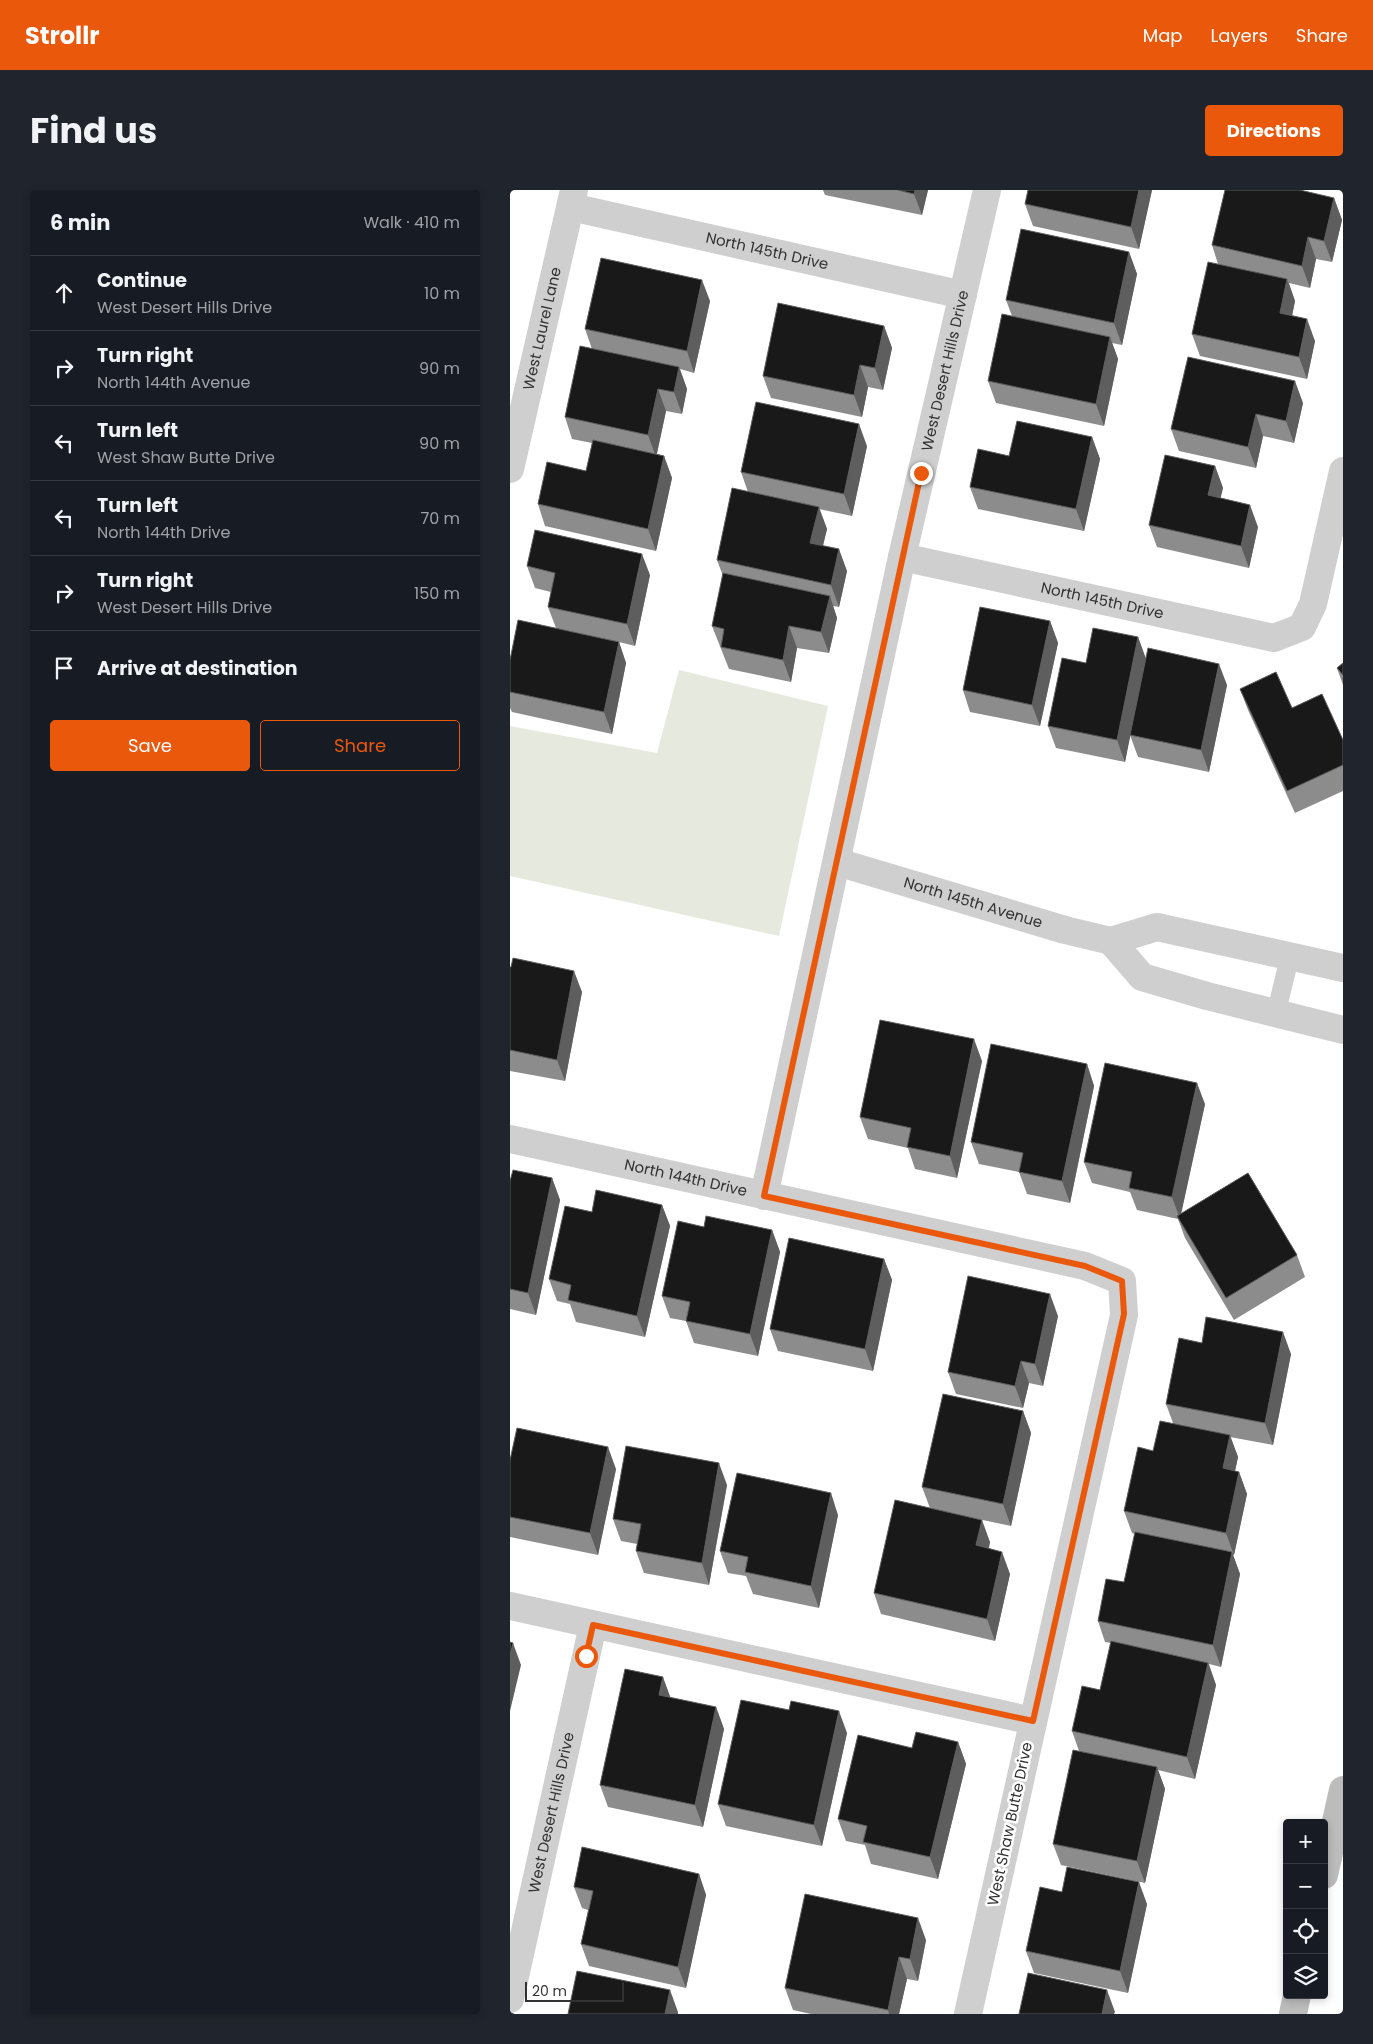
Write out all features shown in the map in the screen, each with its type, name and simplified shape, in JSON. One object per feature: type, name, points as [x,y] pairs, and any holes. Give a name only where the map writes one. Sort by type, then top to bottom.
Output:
[{"type":"main road","points":[[1326,1864],[1343,1790]]},
{"type":"main road","points":[[1293,2014],[1296,1999]]},
{"type":"street","name":"West Desert Hills Drive","points":[[764,1196],[902,557],[987,190]]},
{"type":"street","name":"North 145th Drive","points":[[572,198],[963,295]]},
{"type":"street","name":"West Laurel Lane","points":[[510,469],[572,198]]},
{"type":"street","name":"North 145th Drive","points":[[902,557],[1274,638],[1302,627],[1313,604],[1343,471]]},
{"type":"street","name":"North 145th Avenue","points":[[837,862],[1064,930],[1110,941]]},
{"type":"street","points":[[1343,968],[1157,927],[1110,941],[1142,977],[1343,1030]]},
{"type":"street","name":"North 144th Drive","points":[[510,1139],[1085,1266],[1122,1281]]},
{"type":"street","name":"West Shaw Butte Drive","points":[[968,2014],[1124,1314],[1122,1281]]},
{"type":"street","points":[[510,1606],[1033,1721]]},
{"type":"street","name":"West Desert Hills Drive","points":[[510,1999],[593,1625]]},
{"type":"lane","points":[[1276,1013],[1290,956]]},
{"type":"shaded area","points":[[679,670],[828,706],[779,936],[510,876],[510,726],[657,753]]},
{"type":"building","points":[[898,190],[915,190],[914,194]]},
{"type":"building","points":[[1028,190],[1139,190],[1131,227],[1025,204]]},
{"type":"building","points":[[1225,190],[1300,190],[1334,198],[1324,241],[1308,237],[1302,266],[1212,245]]},
{"type":"building","points":[[1021,229],[1129,252],[1114,323],[1006,300]]},
{"type":"building","points":[[601,258],[702,280],[687,351],[585,329]]},
{"type":"building","points":[[1208,262],[1287,279],[1280,313],[1307,319],[1299,357],[1192,334]]},
{"type":"building","points":[[778,303],[884,326],[875,368],[860,365],[854,395],[763,376]]},
{"type":"building","points":[[1002,314],[1110,337],[1096,404],[988,381]]},
{"type":"building","points":[[580,346],[679,367],[674,392],[658,389],[648,435],[565,417]]},
{"type":"building","points":[[1188,357],[1295,381],[1286,421],[1256,414],[1248,447],[1171,429]]},
{"type":"building","points":[[756,402],[859,424],[844,494],[741,472]]},
{"type":"building","points":[[1017,421],[1092,437],[1076,509],[970,487],[978,449],[1009,456]]},
{"type":"building","points":[[593,440],[664,456],[648,529],[538,504],[547,462],[586,471]]},
{"type":"building","points":[[1165,455],[1215,466],[1208,495],[1250,505],[1241,546],[1149,525]]},
{"type":"building","points":[[732,488],[819,507],[810,543],[839,549],[831,585],[717,560]]},
{"type":"building","points":[[535,530],[642,554],[627,624],[548,607],[555,573],[527,566]]},
{"type":"building","points":[[723,573],[830,596],[821,632],[789,626],[783,660],[721,647],[724,629],[712,626]]},
{"type":"building","points":[[980,607],[1050,621],[1032,705],[963,690]]},
{"type":"building","points":[[518,620],[619,642],[604,712],[510,692],[510,660]]},
{"type":"building","points":[[1093,628],[1138,637],[1117,740],[1048,726],[1062,658],[1086,663]]},
{"type":"building","points":[[1148,648],[1219,664],[1201,750],[1130,735]]},
{"type":"building","points":[[1343,663],[1343,675],[1337,668]]},
{"type":"building","points":[[1276,672],[1292,708],[1322,694],[1343,740],[1343,765],[1287,791],[1240,689]]},
{"type":"building","points":[[513,958],[574,971],[557,1060],[510,1050],[510,967]]},
{"type":"building","points":[[880,1020],[974,1039],[950,1156],[907,1147],[911,1128],[860,1117]]},
{"type":"building","points":[[991,1044],[1087,1064],[1062,1181],[1019,1172],[1023,1153],[971,1142]]},
{"type":"building","points":[[1105,1063],[1197,1083],[1172,1197],[1129,1188],[1132,1172],[1084,1162]]},
{"type":"building","points":[[513,1170],[552,1178],[528,1293],[510,1289],[510,1181]]},
{"type":"building","points":[[1248,1173],[1297,1255],[1226,1298],[1177,1216]]},
{"type":"building","points":[[596,1190],[662,1205],[637,1316],[568,1300],[571,1285],[549,1279],[565,1206],[592,1212]]},
{"type":"building","points":[[706,1216],[772,1230],[750,1334],[686,1321],[690,1302],[662,1296],[678,1221],[704,1227]]},
{"type":"building","points":[[789,1238],[884,1259],[865,1349],[770,1329]]},
{"type":"building","points":[[968,1276],[1050,1294],[1035,1364],[1021,1361],[1015,1386],[948,1372]]},
{"type":"building","points":[[1206,1317],[1283,1332],[1265,1423],[1166,1404],[1179,1338],[1202,1343]]},
{"type":"building","points":[[943,1394],[1023,1411],[1003,1504],[922,1487]]},
{"type":"building","points":[[1160,1421],[1230,1435],[1223,1468],[1239,1472],[1226,1533],[1124,1511],[1138,1447],[1153,1451]]},
{"type":"building","points":[[517,1428],[608,1447],[590,1533],[510,1517],[510,1460]]},
{"type":"building","points":[[626,1446],[719,1463],[702,1563],[636,1551],[641,1524],[613,1519]]},
{"type":"building","points":[[737,1473],[831,1493],[811,1586],[745,1572],[748,1557],[720,1551]]},
{"type":"building","points":[[895,1500],[982,1520],[976,1545],[1002,1552],[987,1619],[874,1593]]},
{"type":"building","points":[[1135,1532],[1232,1552],[1213,1645],[1098,1621],[1106,1579],[1124,1582]]},
{"type":"building","points":[[1111,1641],[1208,1663],[1187,1757],[1072,1731],[1082,1686],[1100,1690]]},
{"type":"building","points":[[510,1642],[513,1643],[510,1656]]},
{"type":"building","points":[[625,1669],[663,1677],[659,1695],[716,1707],[695,1805],[600,1785]]},
{"type":"building","points":[[741,1700],[789,1710],[791,1701],[839,1711],[814,1825],[718,1804]]},
{"type":"building","points":[[916,1732],[958,1742],[930,1857],[863,1842],[867,1826],[838,1819],[858,1735],[912,1748]]},
{"type":"building","points":[[1073,1750],[1157,1767],[1137,1861],[1053,1844]]},
{"type":"building","points":[[582,1847],[699,1874],[678,1967],[581,1944],[593,1891],[574,1887]]},
{"type":"building","points":[[1067,1867],[1139,1882],[1120,1971],[1026,1951],[1040,1887],[1062,1892]]},
{"type":"building","points":[[805,1894],[918,1918],[910,1959],[899,1957],[888,2010],[785,1988]]},
{"type":"building","points":[[577,1971],[670,1990],[665,2014],[568,2014]]},
{"type":"building","points":[[1028,1973],[1107,1990],[1102,2014],[1019,2014]]},
{"type":"route","points":[[586,1656],[593,1625],[1033,1721],[1124,1314],[1122,1281],[1085,1266],[764,1196],[921,473]]}]
